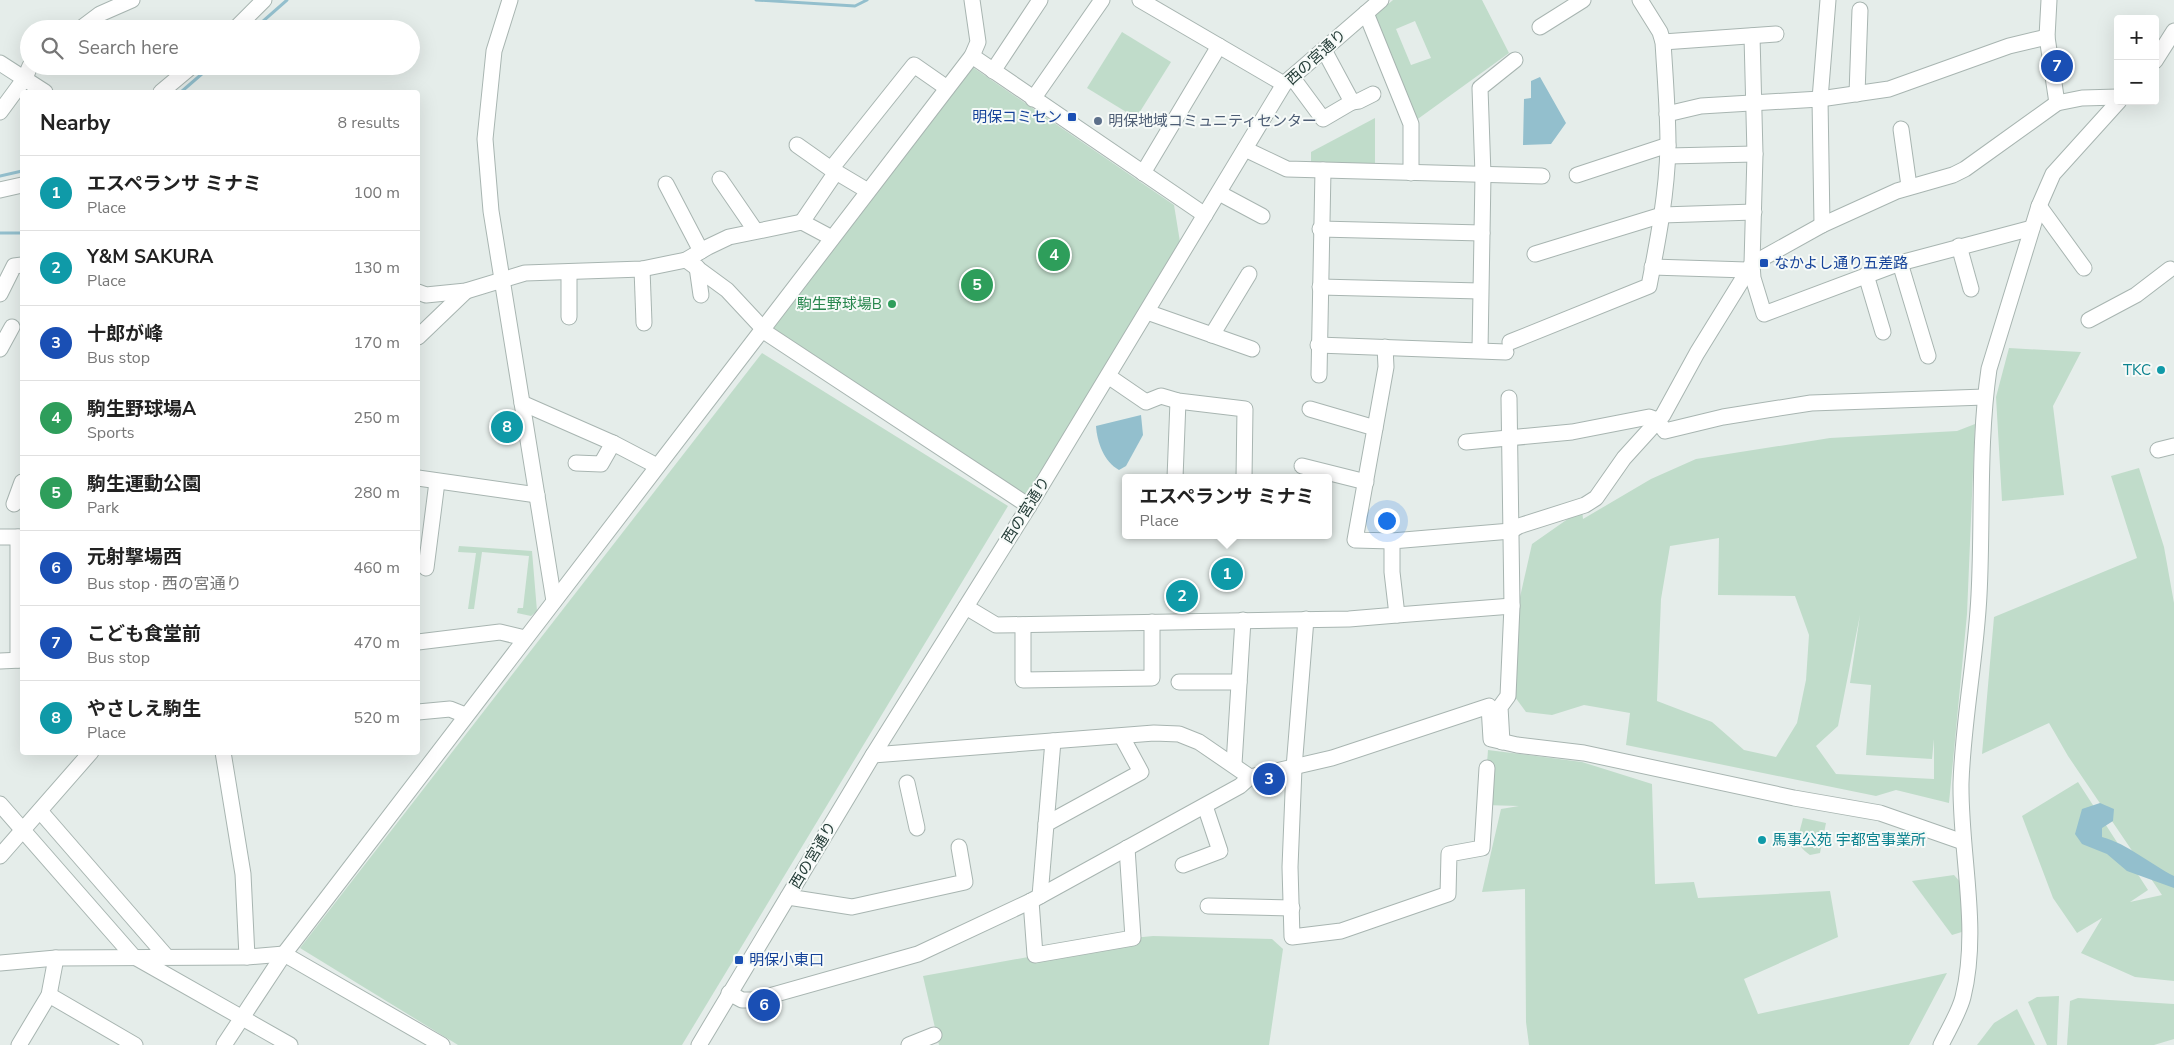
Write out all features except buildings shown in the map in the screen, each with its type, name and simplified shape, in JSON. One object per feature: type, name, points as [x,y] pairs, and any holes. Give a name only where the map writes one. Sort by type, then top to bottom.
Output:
[{"type":"street","points":[[92,20],[100,14],[132,0]]},
{"type":"street","points":[[244,20],[264,0]]},
{"type":"street","points":[[510,0],[494,51],[485,139],[491,211],[554,601]]},
{"type":"street","points":[[224,1045],[284,954],[465,715],[972,56],[978,42],[972,0]]},
{"type":"street","points":[[993,71],[1040,0]]},
{"type":"street","points":[[1034,99],[1102,0]]},
{"type":"street","points":[[1140,0],[1219,46],[1288,81],[1323,119],[1352,102],[1359,101],[1372,94]]},
{"type":"street","name":"西の宮通り","points":[[699,1045],[873,755],[1029,506],[1288,81],[1381,0]]},
{"type":"street","points":[[1540,27],[1583,0]]},
{"type":"street","points":[[1318,345],[1480,350],[1508,347],[1649,286],[1662,215],[1668,150],[1667,114],[1663,42],[1660,32],[1640,0]]},
{"type":"street","points":[[1822,225],[1820,99],[1828,0]]},
{"type":"street","points":[[2049,0],[2047,37],[2057,103]]},
{"type":"street","points":[[1857,94],[1860,10]]},
{"type":"street","points":[[1366,13],[1411,124],[1411,173]]},
{"type":"street","points":[[2156,60],[2174,31]]},
{"type":"street","points":[[1663,42],[1776,34]]},
{"type":"street","points":[[1752,36],[1755,154],[1754,212],[1749,267],[1764,314],[1900,263],[2032,228]]},
{"type":"street","points":[[1667,114],[1701,106],[1820,99],[1889,89],[2009,46],[2047,37]]},
{"type":"street","points":[[1143,173],[1219,46]]},
{"type":"street","points":[[1324,50],[1352,102]]},
{"type":"street","points":[[972,56],[1205,216]]},
{"type":"street","points":[[1480,350],[1483,174],[1480,88],[1515,60]]},
{"type":"street","points":[[0,63],[20,70]]},
{"type":"street","points":[[802,222],[833,171],[914,65],[947,88]]},
{"type":"street","points":[[0,112],[25,75]]},
{"type":"street","points":[[30,75],[42,90]]},
{"type":"street","points":[[163,90],[181,75]]},
{"type":"street","points":[[1385,347],[1386,367],[1355,540],[1392,541],[1511,531],[1519,526],[1585,506],[1596,498],[1624,458],[1663,415],[1697,353],[1749,267],[1822,225],[1909,186],[1953,175],[1965,169],[2057,103],[2082,98],[2114,98]]},
{"type":"street","points":[[1941,1045],[1963,1000],[1971,955],[1961,782],[1979,596],[1985,397],[1989,369],[2039,206],[2053,174],[2115,105]]},
{"type":"street","points":[[1901,129],[1909,186]]},
{"type":"street","points":[[797,145],[833,171],[868,191]]},
{"type":"street","points":[[1245,149],[1287,169],[1542,176]]},
{"type":"street","points":[[1577,175],[1668,150],[1755,154]]},
{"type":"street","points":[[1319,375],[1320,229],[1323,170]]},
{"type":"street","points":[[720,179],[755,230]]},
{"type":"street","points":[[666,184],[701,251]]},
{"type":"street","points":[[0,190],[20,185]]},
{"type":"street","points":[[1219,193],[1262,216]]},
{"type":"street","points":[[2039,206],[2084,268]]},
{"type":"street","points":[[1535,254],[1662,215],[1754,212]]},
{"type":"street","points":[[420,293],[426,295],[466,291],[526,273],[642,269],[691,263],[701,251],[730,237],[755,230],[802,222],[832,238]]},
{"type":"street","points":[[1320,229],[1482,233]]},
{"type":"street","points":[[1959,246],[1971,289]]},
{"type":"street","points":[[691,263],[727,290],[762,329],[1029,506]]},
{"type":"street","points":[[691,263],[701,295]]},
{"type":"street","points":[[1900,263],[1928,356]]},
{"type":"street","points":[[0,294],[14,266],[20,265]]},
{"type":"street","points":[[1652,267],[1749,267]]},
{"type":"street","points":[[2089,320],[2136,295],[2172,268],[2174,284]]},
{"type":"street","points":[[642,269],[644,323]]},
{"type":"street","points":[[568,272],[569,317]]},
{"type":"street","points":[[1212,335],[1249,274]]},
{"type":"street","points":[[1866,275],[1883,332]]},
{"type":"street","points":[[1320,287],[1480,291]]},
{"type":"street","points":[[420,335],[466,291]]},
{"type":"street","points":[[1147,312],[1252,349]]},
{"type":"street","points":[[0,349],[12,326]]},
{"type":"street","points":[[1108,376],[1146,402],[1161,396],[1178,402],[1245,409],[1244,474]]},
{"type":"street","points":[[1466,442],[1572,432],[1649,418],[1657,420],[1665,431],[1723,417],[1811,403],[1985,397]]},
{"type":"street","points":[[729,993],[742,1000],[755,1000],[908,959],[1035,898],[1240,786],[1250,777],[1294,768],[1495,706],[1508,696],[1512,606],[1509,398]]},
{"type":"street","points":[[1175,474],[1178,402]]},
{"type":"street","points":[[522,403],[613,443],[657,466]]},
{"type":"street","points":[[1310,409],[1375,428]]},
{"type":"street","points":[[576,463],[601,464],[613,443]]},
{"type":"street","points":[[2158,450],[2174,446]]},
{"type":"street","points":[[1302,466],[1366,482]]},
{"type":"street","points":[[420,478],[537,495]]},
{"type":"street","points":[[426,568],[437,482]]},
{"type":"street","points":[[14,504],[20,488]]},
{"type":"street","points":[[0,537],[20,537],[20,660],[0,661]]},
{"type":"street","points":[[1392,541],[1392,572],[1397,615]]},
{"type":"street","points":[[966,607],[996,625],[1023,625],[1349,619],[1512,606]]},
{"type":"street","points":[[1306,619],[1294,768],[1290,867],[1292,937],[1341,931],[1448,894],[1448,854],[1482,848],[1487,768]]},
{"type":"street","points":[[1234,764],[1243,620]]},
{"type":"street","points":[[1023,625],[1023,680],[1152,678],[1152,622]]},
{"type":"street","points":[[420,642],[500,632],[525,638]]},
{"type":"street","points":[[1180,682],[1239,682]]},
{"type":"street","points":[[1495,706],[1502,742],[1584,753],[1794,798],[1880,813],[1963,842]]},
{"type":"street","points":[[420,712],[450,709],[465,715]]},
{"type":"street","points":[[873,755],[1154,733],[1178,734],[1199,742],[1234,764],[1250,777]]},
{"type":"street","points":[[1046,824],[1140,772],[1122,737]]},
{"type":"street","points":[[1053,742],[1046,824],[1035,898],[1034,955],[1133,938],[1127,848]]},
{"type":"street","points":[[0,856],[88,755]]},
{"type":"street","points":[[223,755],[243,874],[247,957]]},
{"type":"street","points":[[907,783],[917,828]]},
{"type":"street","points":[[0,804],[133,956],[290,1045]]},
{"type":"street","points":[[1183,865],[1220,851],[1204,806]]},
{"type":"street","points":[[40,811],[166,956]]},
{"type":"street","points":[[788,897],[852,907],[965,882],[959,847]]},
{"type":"street","points":[[1208,906],[1292,908]]},
{"type":"street","points":[[0,963],[56,958],[133,956],[247,957],[284,954],[442,1045]]},
{"type":"street","points":[[18,1045],[49,995],[56,958]]},
{"type":"street","points":[[49,995],[135,1045]]},
{"type":"street","points":[[909,1045],[934,1035]]},
{"type":"green space","points":[[1393,0],[1482,0],[1509,53],[1415,121],[1372,18]],"holes":[[[1415,21],[1431,58],[1411,65],[1396,29]]]},
{"type":"green space","points":[[1122,32],[1171,62],[1136,118],[1087,88]]},
{"type":"green space","points":[[971,66],[1174,205],[1180,242],[1026,498],[769,332]]},
{"type":"green space","points":[[1375,118],[1375,165],[1311,164],[1311,152]]},
{"type":"green space","points":[[2009,348],[2081,352],[2053,406],[2064,495],[2002,501],[1996,397]]},
{"type":"green space","points":[[762,353],[1008,506],[682,1045],[458,1045],[300,948]]},
{"type":"green space","points":[[1975,424],[1967,614],[1949,803],[1896,790],[1876,796],[1626,745],[1630,713],[1584,705],[1552,715],[1526,712],[1515,697],[1518,606],[1532,544],[1582,509],[1583,519],[1651,479],[1696,459],[1830,438],[1957,431]],"holes":[[[1719,538],[1718,595],[1795,596],[1809,635],[1806,680],[1797,723],[1776,757],[1744,750],[1712,722],[1657,701],[1661,599],[1670,546]],[[1860,615],[1850,683],[1871,685],[1866,755],[1932,759],[1934,739],[1934,779],[1836,774],[1816,746],[1838,726]]]},
{"type":"green space","points":[[2139,468],[2164,547],[2174,603],[2174,981],[2135,977],[2081,953],[2102,918],[2077,933],[2053,898],[2022,816],[2078,782],[2148,890],[2130,902],[2162,895],[2068,756],[2049,723],[1982,754],[1994,617],[2137,558],[2111,476]]},
{"type":"green space","points":[[459,546],[532,551],[537,611],[531,616],[517,613],[518,608],[523,608],[529,556],[482,552],[474,609],[468,609],[476,553],[458,552]]},
{"type":"green space","points":[[1488,750],[1582,762],[1652,784],[1655,884],[1694,882],[1698,898],[1830,891],[1838,937],[1744,979],[1758,1014],[1947,973],[1909,1045],[1529,1045],[1526,1022],[1525,889],[1482,892],[1501,809],[1519,806],[1484,805]]},
{"type":"green space","points":[[1803,818],[1826,823],[1820,853],[1810,855],[1799,843]]},
{"type":"green space","points":[[1954,875],[1961,883],[1965,931],[1952,935],[1912,881]]},
{"type":"green space","points":[[1153,936],[1272,939],[1283,949],[1269,1045],[939,1045],[923,976]]},
{"type":"green space","points":[[2059,996],[2057,1045],[2047,1045],[2028,1002],[2037,997]]},
{"type":"green space","points":[[2078,998],[2174,1004],[2174,1039],[2154,1045],[2067,1045],[2070,1001]]},
{"type":"green space","points":[[2017,1009],[2035,1045],[1977,1045],[1994,1023]]},
{"type":"water","points":[[1540,77],[1566,123],[1551,144],[1523,145],[1524,99],[1531,98],[1531,81]]},
{"type":"water","points":[[1141,415],[1143,435],[1126,466],[1119,470],[1105,457],[1096,426]]},
{"type":"water","points":[[2100,803],[2114,809],[2113,821],[2102,828],[2102,837],[2121,844],[2174,876],[2174,888],[2127,871],[2107,854],[2082,844],[2075,834],[2082,809]]},
{"type":"waterway","points":[[264,20],[287,0]]},
{"type":"waterway","points":[[756,0],[855,6],[867,0]]},
{"type":"waterway","points":[[183,90],[201,75]]},
{"type":"waterway","points":[[0,176],[20,171]]},
{"type":"waterway","points":[[0,233],[20,233]]},
{"type":"place","name":"こども食堂前","points":[[2057,66]]},
{"type":"place","name":"明保コミセン","points":[[1072,117]]},
{"type":"place","name":"明保地域コミュニティセンター","points":[[1098,121]]},
{"type":"place","name":"駒生野球場A","points":[[1054,255]]},
{"type":"place","name":"なかよし通り五差路","points":[[1764,263]]},
{"type":"place","name":"駒生運動公園","points":[[977,285]]},
{"type":"place","name":"駒生野球場B","points":[[892,304]]},
{"type":"place","name":"TKC","points":[[2161,370]]},
{"type":"place","name":"やさしえ駒生","points":[[507,427]]},
{"type":"place","name":"エスペランサ ミナミ","points":[[1227,574]]},
{"type":"place","name":"Y&M SAKURA","points":[[1182,596]]},
{"type":"place","name":"十郎が峰","points":[[1269,779]]},
{"type":"place","name":"馬事公苑 宇都宮事業所","points":[[1762,840]]},
{"type":"place","name":"明保小東口","points":[[739,960]]},
{"type":"place","name":"元射撃場西","points":[[764,1005]]}]
